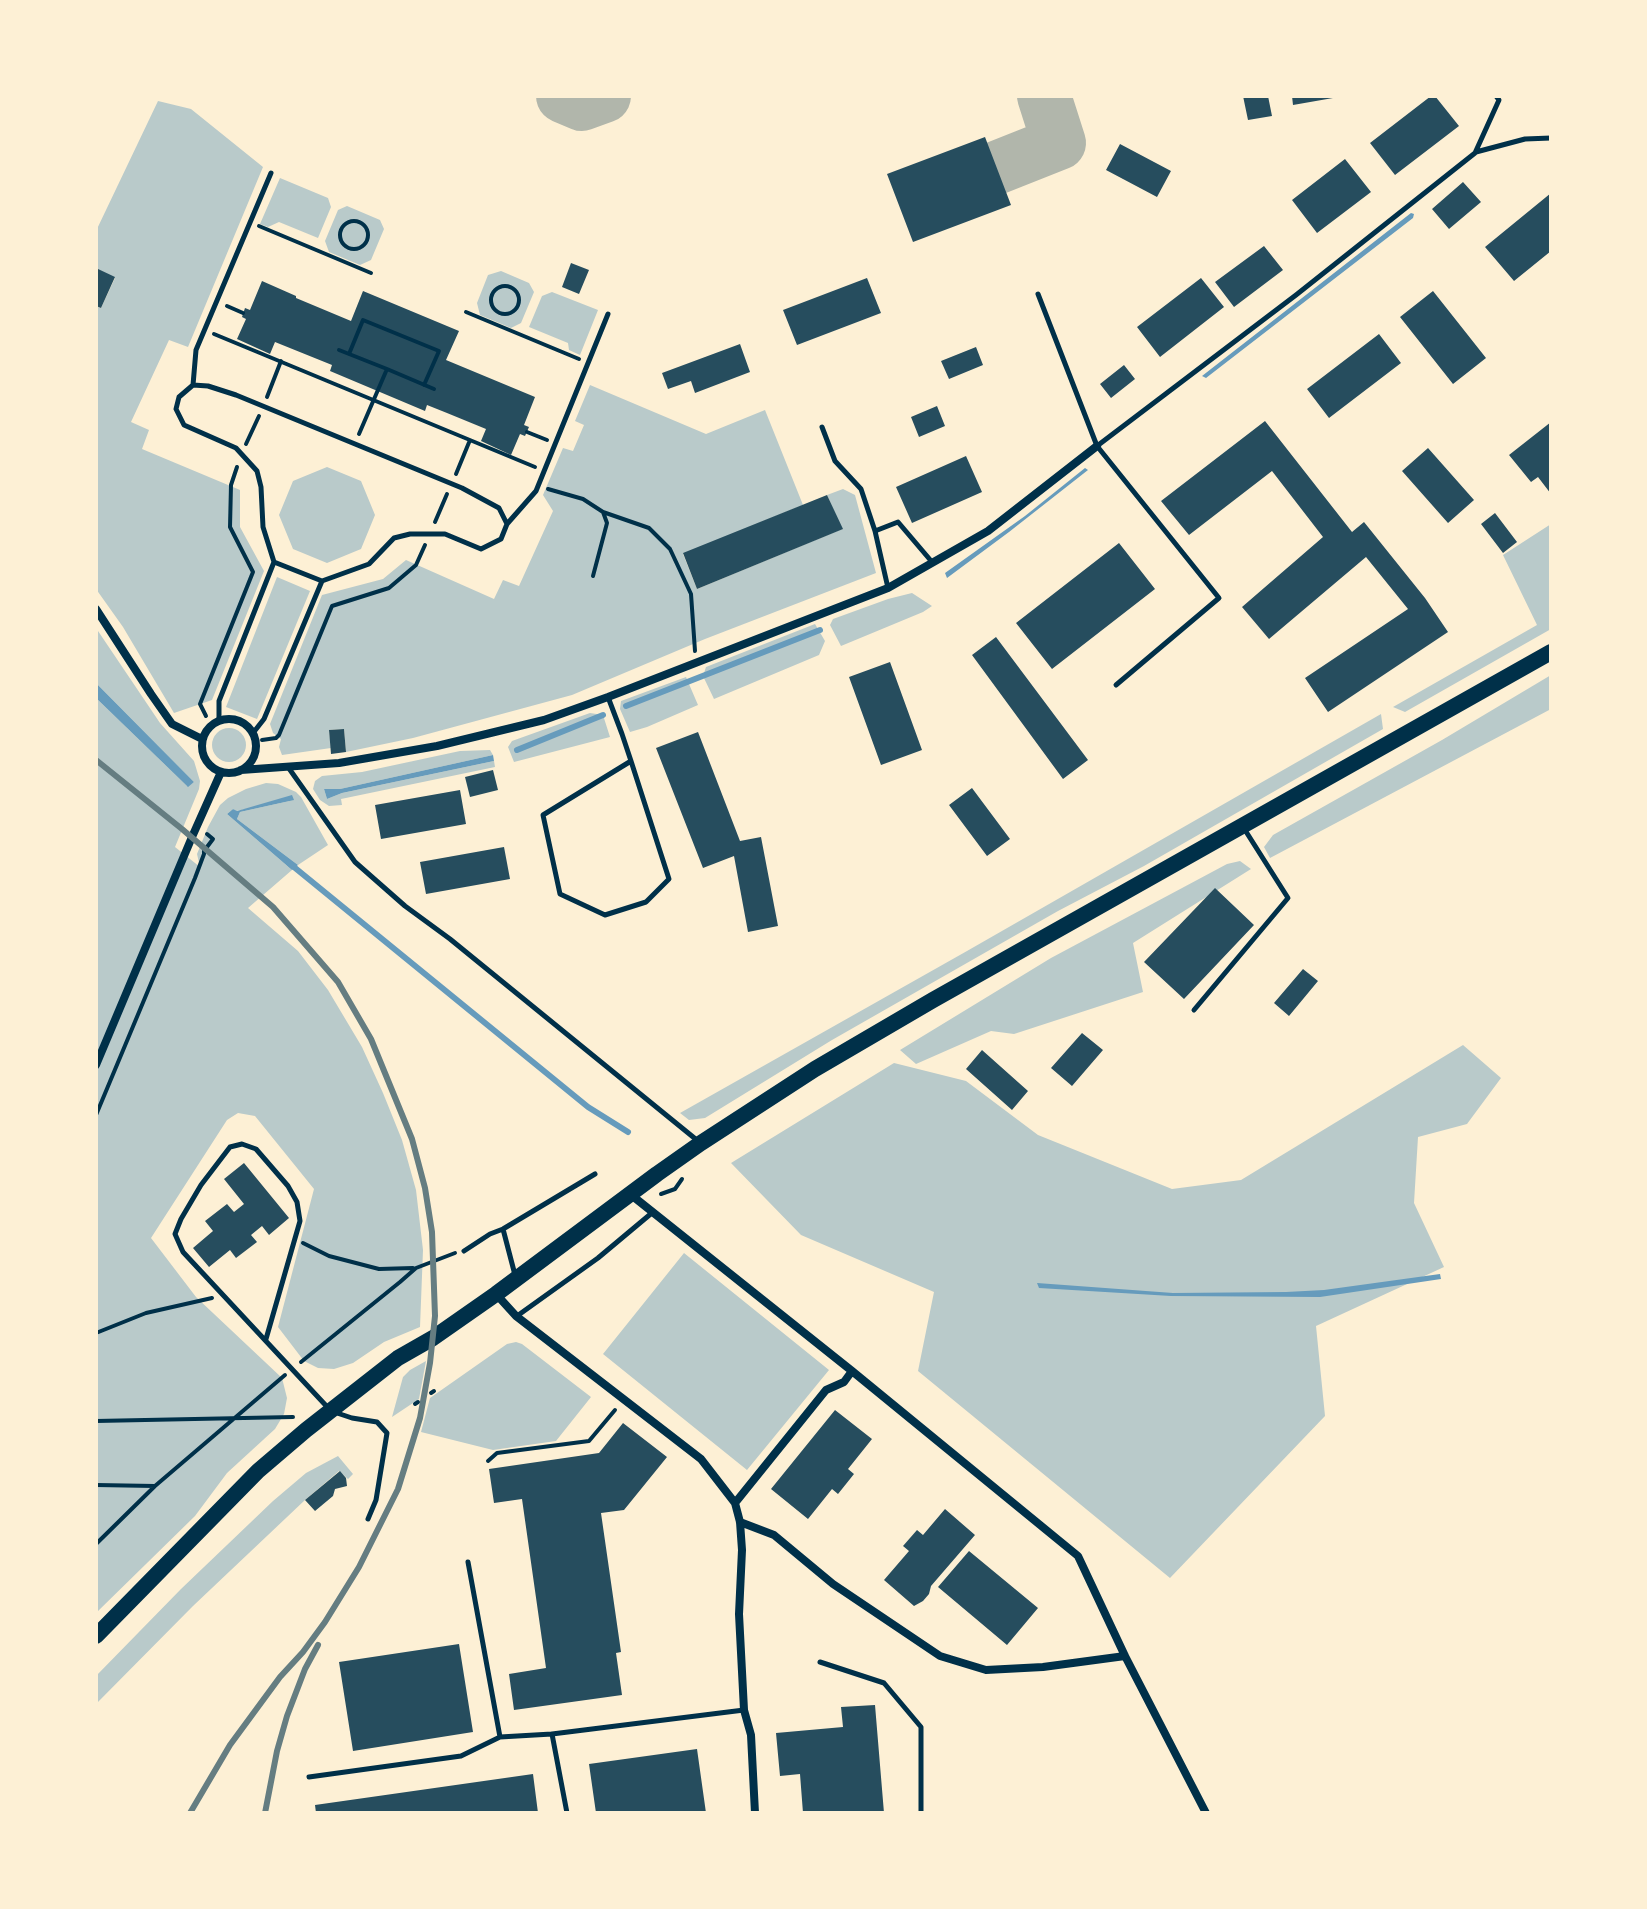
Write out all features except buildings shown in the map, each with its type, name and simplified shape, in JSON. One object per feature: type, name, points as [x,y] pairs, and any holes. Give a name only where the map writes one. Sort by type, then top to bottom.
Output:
[{"type":"main road","points":[[96,1636],[258,1471],[331,1411],[398,1358],[496,1294],[701,1143],[815,1069],[1551,652]]},
{"type":"street","points":[[241,770],[253,758],[256,750],[254,737],[244,723],[232,718],[219,720],[210,726],[202,739],[201,750],[213,768],[229,773],[339,763],[437,746],[544,720],[608,697],[888,588],[988,531],[1097,446]]},
{"type":"street","points":[[96,609],[172,724],[202,739]]},
{"type":"street","points":[[96,1065],[221,772]]},
{"type":"street","points":[[630,1194],[1078,1556],[1125,1656],[1206,1813]]},
{"type":"street","points":[[496,1294],[516,1316],[701,1459],[735,1503],[742,1550],[739,1614],[744,1710],[751,1735],[755,1813]]},
{"type":"street","points":[[735,1503],[826,1390],[844,1382],[852,1371]]},
{"type":"street","points":[[740,1522],[774,1535],[833,1584],[940,1656],[986,1670],[1043,1667],[1125,1656]]},
{"type":"lane","points":[[1475,153],[1499,100],[1496,96]]},
{"type":"lane","points":[[1097,446],[1296,295],[1475,153],[1525,139],[1551,138]]},
{"type":"lane","points":[[193,385],[196,350],[271,173]]},
{"type":"lane","points":[[1038,294],[1097,446],[1219,598],[1116,685]]},
{"type":"lane","points":[[274,562],[322,581],[369,564],[394,538],[445,534],[481,549],[501,539],[507,524],[538,487],[608,314]]},
{"type":"lane","points":[[219,720],[219,701],[274,562],[263,527],[257,471],[236,448],[184,425],[176,409],[179,397],[193,385],[208,386],[263,406],[452,484],[499,508],[507,524]]},
{"type":"lane","points":[[822,427],[835,461],[861,489],[875,531],[888,588]]},
{"type":"lane","points":[[875,531],[898,522],[932,562]]},
{"type":"lane","points":[[254,737],[322,581]]},
{"type":"lane","points":[[608,697],[631,761],[669,879],[646,902],[605,915],[560,894],[543,815],[631,761]]},
{"type":"lane","points":[[287,767],[355,862],[405,906],[701,1143]]},
{"type":"lane","points":[[1194,1010],[1288,898],[1242,825]]},
{"type":"lane","points":[[266,1339],[300,1221],[297,1202],[288,1186],[256,1149],[242,1144],[230,1147],[201,1185],[175,1234],[183,1252],[331,1411],[377,1422],[387,1433],[376,1500],[368,1519]]},
{"type":"lane","points":[[464,1251],[595,1174]]},
{"type":"lane","points":[[516,1316],[598,1258],[653,1212]]},
{"type":"lane","points":[[503,1229],[516,1279]]},
{"type":"lane","points":[[468,1562],[500,1737]]},
{"type":"lane","points":[[820,1662],[884,1683],[921,1727],[921,1813]]},
{"type":"lane","points":[[309,1777],[461,1756],[500,1737],[552,1734],[744,1710]]},
{"type":"lane","points":[[552,1734],[567,1813]]},
{"type":"path","points":[[250,222],[371,273]]},
{"type":"path","points":[[359,222],[366,228],[368,236],[361,248],[348,248],[341,241],[340,232],[345,224],[359,222]]},
{"type":"path","points":[[505,286],[513,289],[519,296],[516,309],[508,314],[499,313],[491,302],[493,293],[505,286]]},
{"type":"path","points":[[217,301],[243,313]]},
{"type":"path","points":[[466,312],[588,363]]},
{"type":"path","points":[[495,324],[499,313]]},
{"type":"path","points":[[349,354],[363,320],[439,351],[424,385]]},
{"type":"path","points":[[205,330],[544,471]]},
{"type":"path","points":[[339,350],[434,389]]},
{"type":"path","points":[[210,726],[200,704],[253,572],[230,527],[231,485],[281,361]]},
{"type":"path","points":[[355,444],[387,369]]},
{"type":"path","points":[[527,432],[555,443]]},
{"type":"path","points":[[254,737],[276,738],[279,735],[332,606],[389,588],[416,565],[470,440]]},
{"type":"path","points":[[538,487],[583,499],[603,512],[649,528],[670,549],[691,594],[695,663]]},
{"type":"path","points":[[593,576],[607,523],[603,512]]},
{"type":"path","points":[[96,1115],[204,854]]},
{"type":"path","points":[[653,1212],[654,1197],[675,1189],[684,1178]]},
{"type":"path","points":[[295,1238],[329,1256],[379,1269],[416,1268],[464,1251]]},
{"type":"path","points":[[96,1544],[155,1486],[416,1268]]},
{"type":"path","points":[[96,1333],[146,1313],[224,1296]]},
{"type":"path","points":[[488,1461],[497,1453],[589,1441],[624,1398]]},
{"type":"path","points":[[96,1421],[292,1417],[331,1411]]},
{"type":"path","points":[[96,1485],[155,1486]]},
{"type":"shaded area","points":[[158,101],[191,109],[263,167],[188,347],[169,340],[131,422],[149,430],[142,449],[240,490],[240,527],[264,571],[212,700],[174,713],[123,627],[96,589],[96,306],[101,308],[115,278],[96,268],[96,231]]},
{"type":"shaded area","points":[[280,178],[328,198],[331,207],[318,238],[279,222],[268,227],[260,224]]},
{"type":"shaded area","points":[[347,206],[380,220],[384,229],[371,260],[360,265],[329,252],[325,241],[338,210]]},
{"type":"shaded area","points":[[501,271],[529,283],[534,292],[521,323],[511,328],[480,315],[477,303],[488,275]]},
{"type":"shaded area","points":[[552,292],[598,310],[580,355],[569,350],[568,343],[529,327],[542,296]]},
{"type":"shaded area","points":[[590,385],[706,434],[765,410],[803,505],[683,554],[697,589],[842,529],[827,495],[843,489],[855,495],[876,573],[705,639],[572,695],[413,738],[346,752],[344,729],[329,730],[331,748],[282,755],[279,747],[281,739],[273,733],[270,724],[322,595],[383,579],[406,560],[494,599],[503,580],[519,586],[553,511],[543,495],[563,448],[573,451],[584,425],[575,421]]},
{"type":"shaded area","points":[[327,467],[361,481],[375,515],[361,549],[327,563],[293,549],[279,515],[293,481]]},
{"type":"shaded area","points":[[1551,524],[1551,629],[1405,712],[1393,707],[1537,625],[1503,555]]},
{"type":"shaded area","points":[[277,577],[310,591],[257,719],[226,707]]},
{"type":"shaded area","points":[[912,593],[932,606],[841,646],[830,625],[833,619]]},
{"type":"shaded area","points":[[815,624],[825,641],[819,655],[714,699],[703,676],[706,667]]},
{"type":"shaded area","points":[[96,628],[160,723],[194,761],[199,789],[175,847],[200,867],[197,854],[220,805],[246,789],[266,783],[278,784],[301,797],[328,845],[298,865],[237,819],[240,812],[294,800],[236,811],[233,809],[227,814],[292,870],[248,908],[298,951],[328,990],[362,1047],[402,1140],[416,1190],[423,1250],[420,1327],[384,1342],[353,1363],[334,1369],[318,1368],[304,1361],[278,1327],[314,1189],[255,1116],[238,1113],[227,1120],[151,1238],[196,1297],[282,1378],[287,1398],[284,1414],[275,1429],[227,1473],[195,1516],[96,1613],[96,698],[187,786],[194,782],[96,683]]},
{"type":"shaded area","points":[[1551,675],[1551,709],[1270,858],[1264,847],[1273,835]]},
{"type":"shaded area","points":[[686,677],[698,705],[630,732],[620,709],[621,701]]},
{"type":"shaded area","points":[[590,713],[603,715],[610,737],[514,762],[508,747],[512,741]]},
{"type":"shaded area","points":[[1381,714],[1383,729],[832,1040],[705,1118],[689,1120],[680,1113],[967,951]]},
{"type":"shaded area","points":[[229,728],[241,733],[246,745],[241,757],[229,762],[217,757],[212,745],[217,733]]},
{"type":"shaded area","points":[[490,750],[493,755],[340,789],[324,789],[327,799],[342,793],[494,761],[495,767],[341,799],[342,805],[329,806],[320,800],[313,789],[315,781],[322,776],[362,772],[460,751]]},
{"type":"shaded area","points":[[1240,861],[1251,869],[1133,943],[1143,992],[1014,1034],[991,1031],[916,1064],[900,1050],[1051,958],[1227,864]]},
{"type":"shaded area","points":[[1463,1045],[1501,1078],[1467,1124],[1418,1137],[1414,1203],[1444,1267],[1316,1326],[1325,1416],[1170,1578],[918,1371],[934,1292],[801,1235],[731,1163],[894,1063],[966,1081],[1038,1135],[1172,1189],[1241,1180]]},
{"type":"shaded area","points":[[684,1253],[829,1370],[747,1470],[603,1354]]},
{"type":"shaded area","points":[[516,1342],[591,1397],[556,1441],[493,1450],[421,1432],[430,1398],[507,1344]]},
{"type":"shaded area","points":[[426,1361],[419,1399],[392,1417],[403,1377]]},
{"type":"shaded area","points":[[338,1456],[353,1474],[348,1479],[339,1471],[305,1500],[96,1704],[96,1676],[273,1501],[306,1473]]},
{"type":"water","points":[[1411,213],[1414,214],[1413,218],[1206,378],[1202,376]]},
{"type":"water","points":[[1085,468],[1088,470],[947,578],[945,573]]},
{"type":"water","points":[[96,683],[194,782],[188,787],[96,698]]},
{"type":"water","points":[[493,755],[494,761],[342,793],[327,799],[324,789],[340,789]]},
{"type":"water","points":[[292,795],[294,800],[240,812],[237,819],[298,865],[292,870],[227,814],[233,809],[237,811]]},
{"type":"water","points":[[1440,1274],[1441,1279],[1320,1297],[1171,1296],[1039,1288],[1037,1283],[1173,1293],[1286,1292],[1324,1290]]},
{"type":"waterway","points":[[626,706],[820,630]]},
{"type":"waterway","points":[[517,750],[603,715]]},
{"type":"waterway","points":[[289,863],[588,1107],[628,1132]]},
{"type":"taxiway","points":[[563,96],[582,104],[604,96]]},
{"type":"taxiway","points":[[996,168],[1059,143],[1044,96]]},
{"type":"railway","points":[[96,760],[273,907],[338,982],[371,1039],[412,1139],[425,1188],[432,1232],[435,1316],[430,1363],[420,1418],[398,1489],[359,1567],[325,1622],[230,1745],[190,1813]]},
{"type":"railway","points":[[265,1813],[287,1716],[318,1645]]}]
